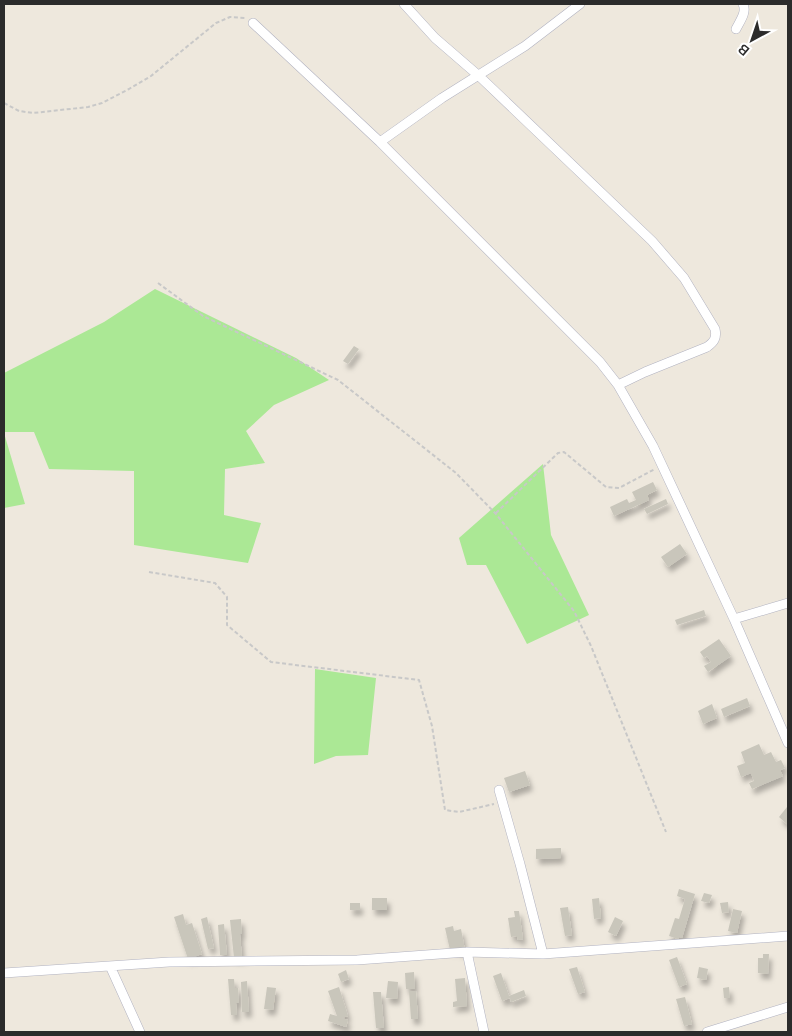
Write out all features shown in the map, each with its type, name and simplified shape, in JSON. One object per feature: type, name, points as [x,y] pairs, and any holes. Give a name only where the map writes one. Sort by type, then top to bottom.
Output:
[{"type":"street","points":[[404,4],[435,38],[479,76],[652,241],[684,278],[715,330],[714,341],[707,348],[645,372],[618,385]]},
{"type":"street","points":[[380,142],[442,98],[525,46],[580,4]]},
{"type":"street","points":[[736,28],[744,13],[744,4]]},
{"type":"street","points":[[253,23],[380,142],[593,355],[618,385],[653,446],[734,619],[788,743]]},
{"type":"street","points":[[734,619],[788,602]]},
{"type":"street","points":[[499,790],[520,864],[542,954]]},
{"type":"street","points":[[4,973],[168,962],[357,960],[467,952],[542,954],[788,936]]},
{"type":"street","points":[[467,952],[484,1032]]},
{"type":"street","points":[[110,966],[140,1032]]},
{"type":"street","points":[[707,1032],[788,1007]]},
{"type":"path","points":[[4,102],[19,111],[32,113],[79,108],[102,103],[151,76],[216,23],[230,17],[245,18],[253,23]]},
{"type":"path","points":[[158,283],[203,316],[338,380],[456,473],[496,514],[574,611],[591,646],[666,832]]},
{"type":"path","points":[[496,514],[558,454],[564,452],[606,487],[619,488],[662,466]]},
{"type":"path","points":[[149,572],[215,583],[227,597],[227,625],[271,662],[419,680],[432,726],[445,810],[459,812],[502,801]]},
{"type":"green space","points":[[155,289],[296,358],[329,380],[274,405],[246,431],[265,463],[225,469],[224,515],[261,523],[248,563],[134,545],[134,471],[49,469],[34,432],[4,432],[4,373],[104,322]]},
{"type":"green space","points":[[4,433],[25,504],[4,508]]},
{"type":"green space","points":[[543,464],[551,535],[589,615],[527,644],[486,565],[467,565],[459,538]]},
{"type":"green space","points":[[315,669],[376,678],[368,755],[336,756],[314,764]]},
{"type":"building","points":[[354,346],[359,349],[348,364],[343,361]]},
{"type":"building","points":[[653,482],[657,490],[647,495],[649,500],[614,516],[610,507],[627,499],[629,503],[636,500],[632,492]]},
{"type":"building","points":[[666,499],[668,504],[647,514],[644,509]]},
{"type":"building","points":[[680,544],[687,554],[668,567],[661,557]]},
{"type":"building","points":[[704,610],[706,616],[677,625],[675,620]]},
{"type":"building","points":[[719,639],[731,656],[708,672],[704,666],[711,662],[707,656],[704,658],[700,652]]},
{"type":"building","points":[[747,698],[750,706],[724,717],[721,709]]},
{"type":"building","points":[[712,704],[717,718],[703,724],[698,711]]},
{"type":"building","points":[[759,744],[764,755],[771,752],[776,762],[781,760],[785,768],[780,770],[783,776],[752,789],[749,783],[754,781],[751,773],[741,777],[737,766],[745,763],[741,752]]},
{"type":"building","points":[[525,771],[530,785],[509,792],[504,778]]},
{"type":"building","points":[[788,808],[788,825],[779,817]]},
{"type":"building","points":[[561,848],[561,858],[536,859],[536,849]]},
{"type":"building","points":[[679,889],[695,894],[682,938],[679,937],[678,939],[669,936],[675,918],[679,919],[685,899],[677,896]]},
{"type":"building","points":[[704,893],[712,895],[709,903],[701,901]]},
{"type":"building","points":[[372,898],[387,898],[387,910],[372,910]]},
{"type":"building","points":[[599,898],[601,918],[594,919],[592,899]]},
{"type":"building","points":[[728,902],[729,912],[722,913],[720,903]]},
{"type":"building","points":[[350,903],[360,903],[360,910],[350,910]]},
{"type":"building","points":[[568,907],[572,935],[565,936],[560,908]]},
{"type":"building","points":[[733,909],[742,911],[737,933],[728,931]]},
{"type":"building","points":[[514,911],[519,911],[523,939],[518,940],[517,936],[511,937],[508,918],[515,917]]},
{"type":"building","points":[[183,914],[186,925],[192,923],[202,954],[188,959],[174,917]]},
{"type":"building","points":[[207,917],[214,948],[208,949],[201,919]]},
{"type":"building","points":[[615,917],[623,921],[616,936],[608,932]]},
{"type":"building","points":[[241,919],[242,958],[234,958],[230,920]]},
{"type":"building","points":[[224,924],[227,955],[220,955],[218,925]]},
{"type":"building","points":[[453,926],[454,931],[461,929],[465,950],[459,952],[458,948],[450,950],[445,928]]},
{"type":"building","points":[[763,954],[769,954],[768,974],[758,973],[758,958],[763,958]]},
{"type":"building","points":[[677,957],[687,984],[679,987],[669,960]]},
{"type":"building","points":[[577,967],[585,992],[578,994],[569,969]]},
{"type":"building","points":[[699,967],[708,969],[706,980],[697,978]]},
{"type":"building","points":[[346,970],[349,979],[341,982],[338,974]]},
{"type":"building","points":[[414,972],[415,989],[406,989],[405,973]]},
{"type":"building","points":[[501,973],[509,996],[524,990],[526,996],[511,1002],[510,998],[502,1001],[493,976]]},
{"type":"building","points":[[465,978],[467,1006],[453,1007],[453,1002],[457,1001],[455,979]]},
{"type":"building","points":[[228,979],[234,979],[235,988],[238,988],[239,1003],[236,1003],[237,1015],[231,1015]]},
{"type":"building","points":[[247,981],[249,1012],[242,1012],[241,982]]},
{"type":"building","points":[[388,981],[398,982],[397,999],[386,998]]},
{"type":"building","points":[[267,987],[276,988],[273,1010],[264,1009]]},
{"type":"building","points":[[339,987],[348,1016],[342,1018],[348,1020],[346,1027],[328,1021],[330,1014],[337,1016],[328,991]]},
{"type":"building","points":[[729,987],[730,998],[724,998],[723,988]]},
{"type":"building","points":[[409,991],[416,991],[418,1019],[411,1019]]},
{"type":"building","points":[[373,992],[381,992],[384,1028],[376,1028]]},
{"type":"building","points":[[685,997],[692,1024],[684,1026],[676,999]]}]
